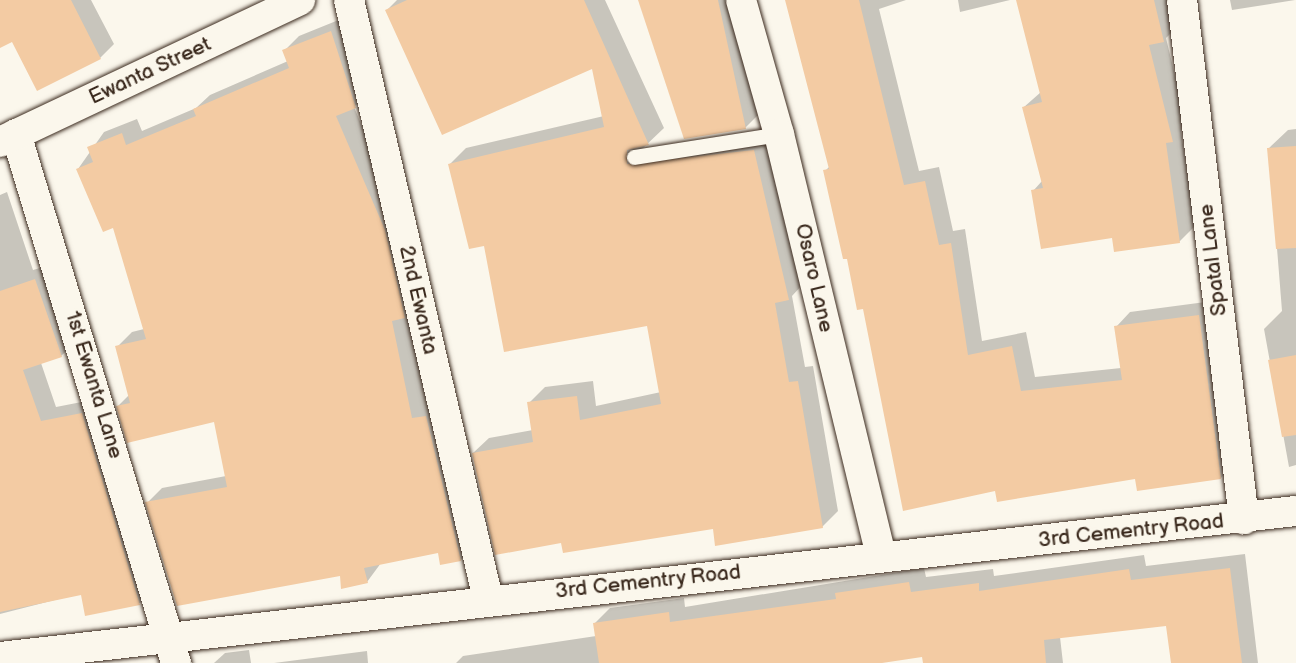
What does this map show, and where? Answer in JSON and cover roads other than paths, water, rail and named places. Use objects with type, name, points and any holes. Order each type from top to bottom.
[{"type":"street","name":"Ewanta Street","points":[[8,138],[300,0]]},
{"type":"street","name":"2nd Ewanta","points":[[349,0],[488,599]]},
{"type":"street","name":"Osaro Lane","points":[[741,0],[779,134],[881,557]]},
{"type":"street","name":"Spatal Lane","points":[[1182,0],[1244,519]]},
{"type":"street","name":"1st Ewanta Lane","points":[[8,138],[174,649]]},
{"type":"street","name":"3rd Cementry Road","points":[[0,657],[174,649],[488,599],[1244,519],[1296,511]]},
{"type":"lane","points":[[634,157],[779,134]]}]
